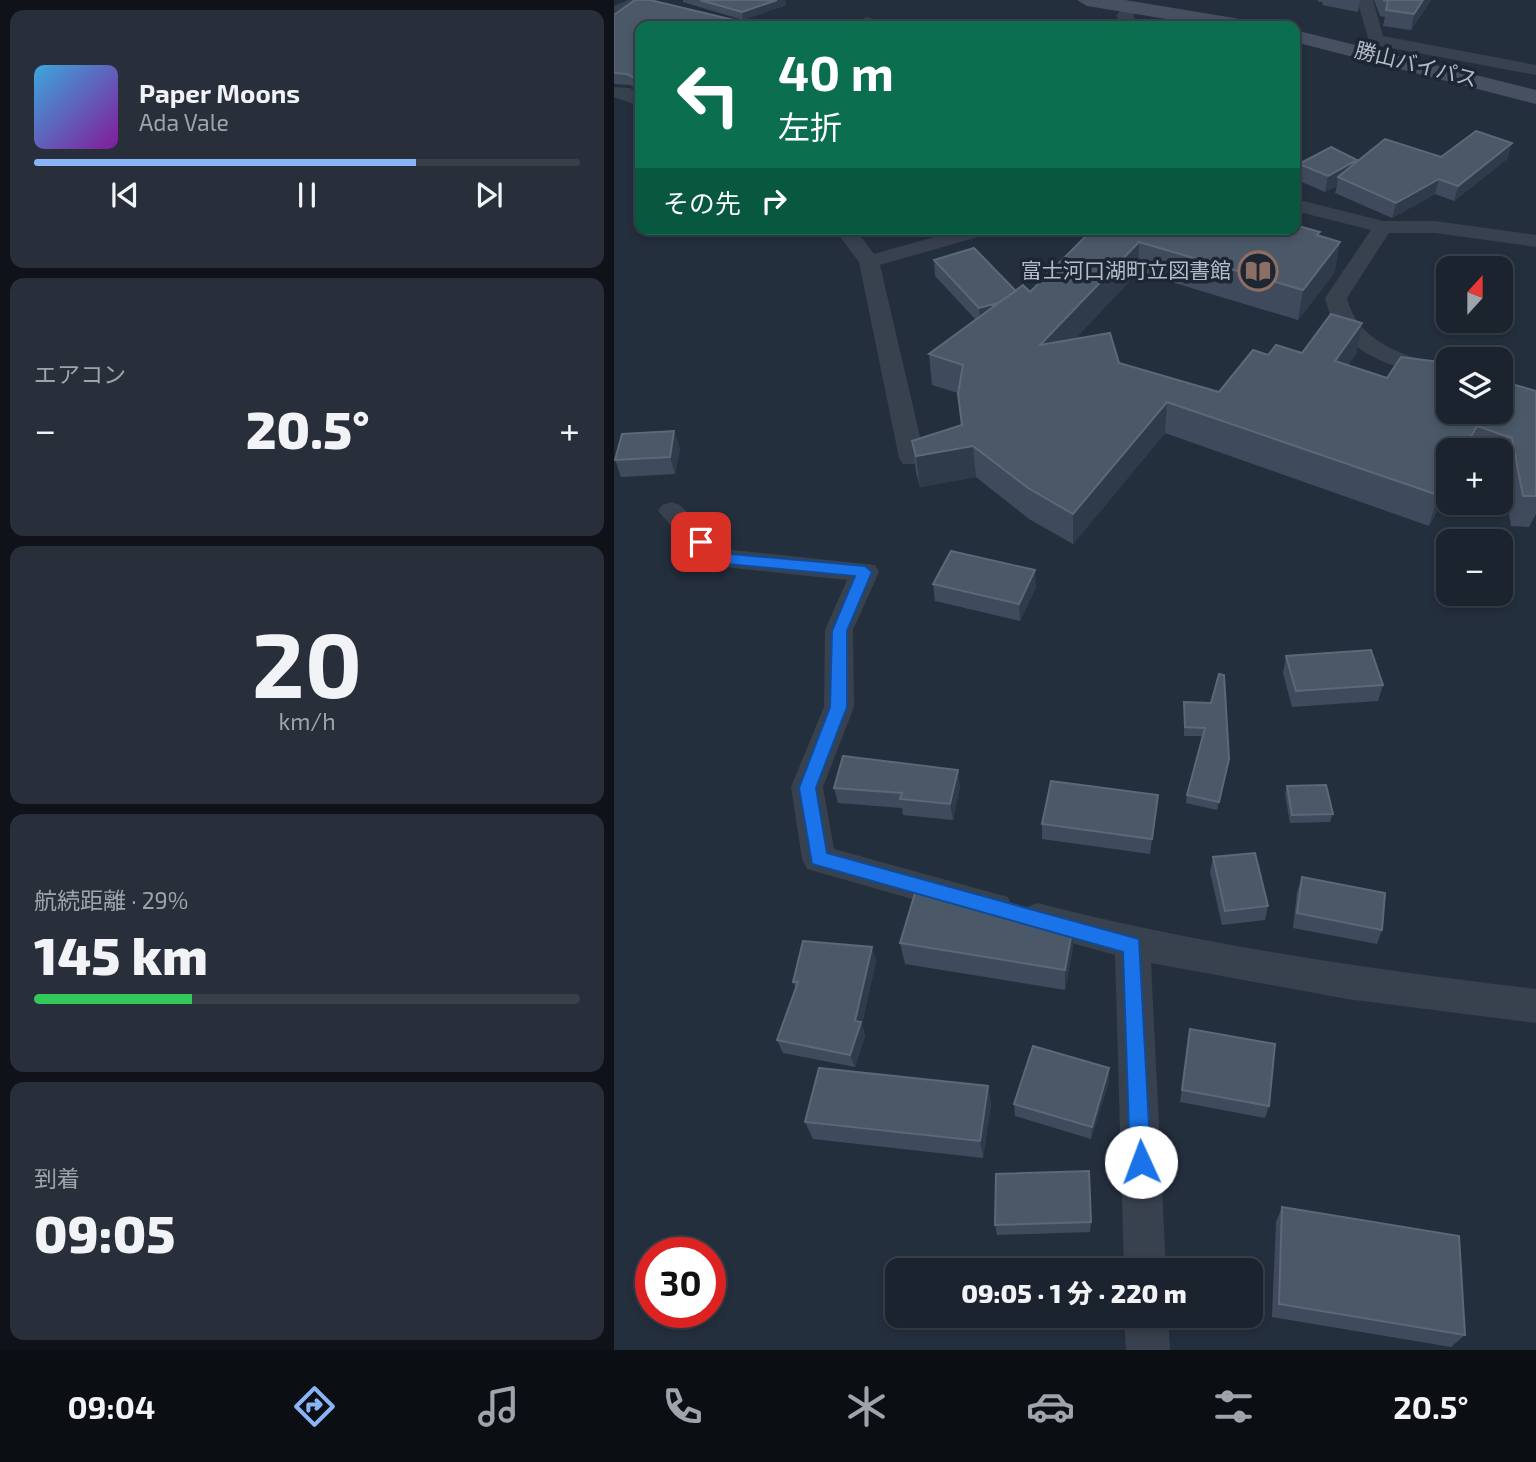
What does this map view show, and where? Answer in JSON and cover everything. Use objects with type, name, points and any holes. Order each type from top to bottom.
[{"type":"main road","points":[[1086,0],[1122,9],[1210,21]]},
{"type":"main road","name":"勝山バイパス","points":[[1300,37],[1536,97]]},
{"type":"street","points":[[614,12],[641,0]]},
{"type":"street","points":[[1365,0],[1376,40],[1536,70]]},
{"type":"street","points":[[1300,206],[1383,227],[1435,227],[1536,241]]},
{"type":"street","points":[[1383,227],[1336,298],[1336,310],[1352,332],[1391,359],[1436,371]]},
{"type":"street","points":[[849,235],[869,262],[912,458]]},
{"type":"street","points":[[869,262],[964,235]]},
{"type":"street","points":[[671,511],[716,558],[865,572],[839,631],[839,707],[808,788],[819,859],[1132,946],[1387,989],[1536,1006]]},
{"type":"street","points":[[1132,946],[1145,1258]]},
{"type":"street","points":[[1147,1328],[1148,1350]]},
{"type":"building","points":[[635,0],[650,0],[738,21],[635,21],[635,78],[627,74],[614,73],[614,15]]},
{"type":"building","points":[[700,0],[777,0],[742,12]]},
{"type":"building","points":[[1383,0],[1423,0],[1414,14],[1386,10],[1388,1]]},
{"type":"building","points":[[1476,131],[1512,143],[1458,186],[1439,179],[1396,203],[1338,177],[1385,139],[1441,157]]},
{"type":"building","points":[[1331,147],[1357,160],[1328,176],[1300,163]]},
{"type":"building","points":[[1300,226],[1320,232],[1317,235],[1340,242],[1303,290],[1139,242],[1040,345],[1110,333],[1119,363],[1219,392],[1253,350],[1268,355],[1276,345],[1302,353],[1331,314],[1362,323],[1335,361],[1387,378],[1401,357],[1436,361],[1436,424],[1513,424],[1513,384],[1536,391],[1536,496],[1523,496],[1513,438],[1477,426],[1470,438],[1436,438],[1436,494],[1167,402],[1073,514],[1028,488],[973,446],[916,456],[912,441],[962,425],[958,394],[963,365],[929,354],[1023,285],[1030,292],[1087,235],[1300,235]]},
{"type":"building","points":[[974,248],[1016,291],[998,303],[979,308],[934,260]]},
{"type":"building","points":[[674,431],[670,457],[615,460],[622,434]]},
{"type":"building","points":[[951,551],[1035,570],[1019,604],[933,584]]},
{"type":"building","points":[[1371,650],[1383,685],[1296,691],[1286,656]]},
{"type":"building","points":[[1219,674],[1224,675],[1229,759],[1219,802],[1187,795],[1205,728],[1185,727],[1184,702],[1211,703]]},
{"type":"building","points":[[843,756],[958,770],[950,804],[900,799],[902,793],[834,788]]},
{"type":"building","points":[[1051,781],[1158,795],[1152,839],[1042,824]]},
{"type":"building","points":[[1326,785],[1333,814],[1292,815],[1287,786]]},
{"type":"building","points":[[1255,853],[1268,906],[1225,911],[1213,857]]},
{"type":"building","points":[[1302,877],[1385,893],[1382,930],[1297,913]]},
{"type":"building","points":[[916,890],[982,901],[1073,926],[1065,970],[900,943]]},
{"type":"building","points":[[803,941],[872,947],[855,1021],[861,1022],[850,1055],[777,1040],[798,982],[793,982]]},
{"type":"building","points":[[1190,1029],[1275,1044],[1269,1106],[1182,1090]]},
{"type":"building","points":[[1033,1046],[1109,1068],[1092,1127],[1014,1104]]},
{"type":"building","points":[[819,1068],[988,1086],[980,1141],[805,1122]]},
{"type":"building","points":[[1089,1171],[1091,1222],[995,1225],[996,1174]]},
{"type":"building","points":[[1282,1207],[1459,1236],[1465,1335],[1279,1304]]},
{"type":"place","name":"富士河口湖町立図書館","points":[[1258,271]]},
{"type":"route","points":[[701,542],[716,558],[865,572],[839,631],[839,707],[808,788],[819,859],[1132,946],[1141,1162]]}]
